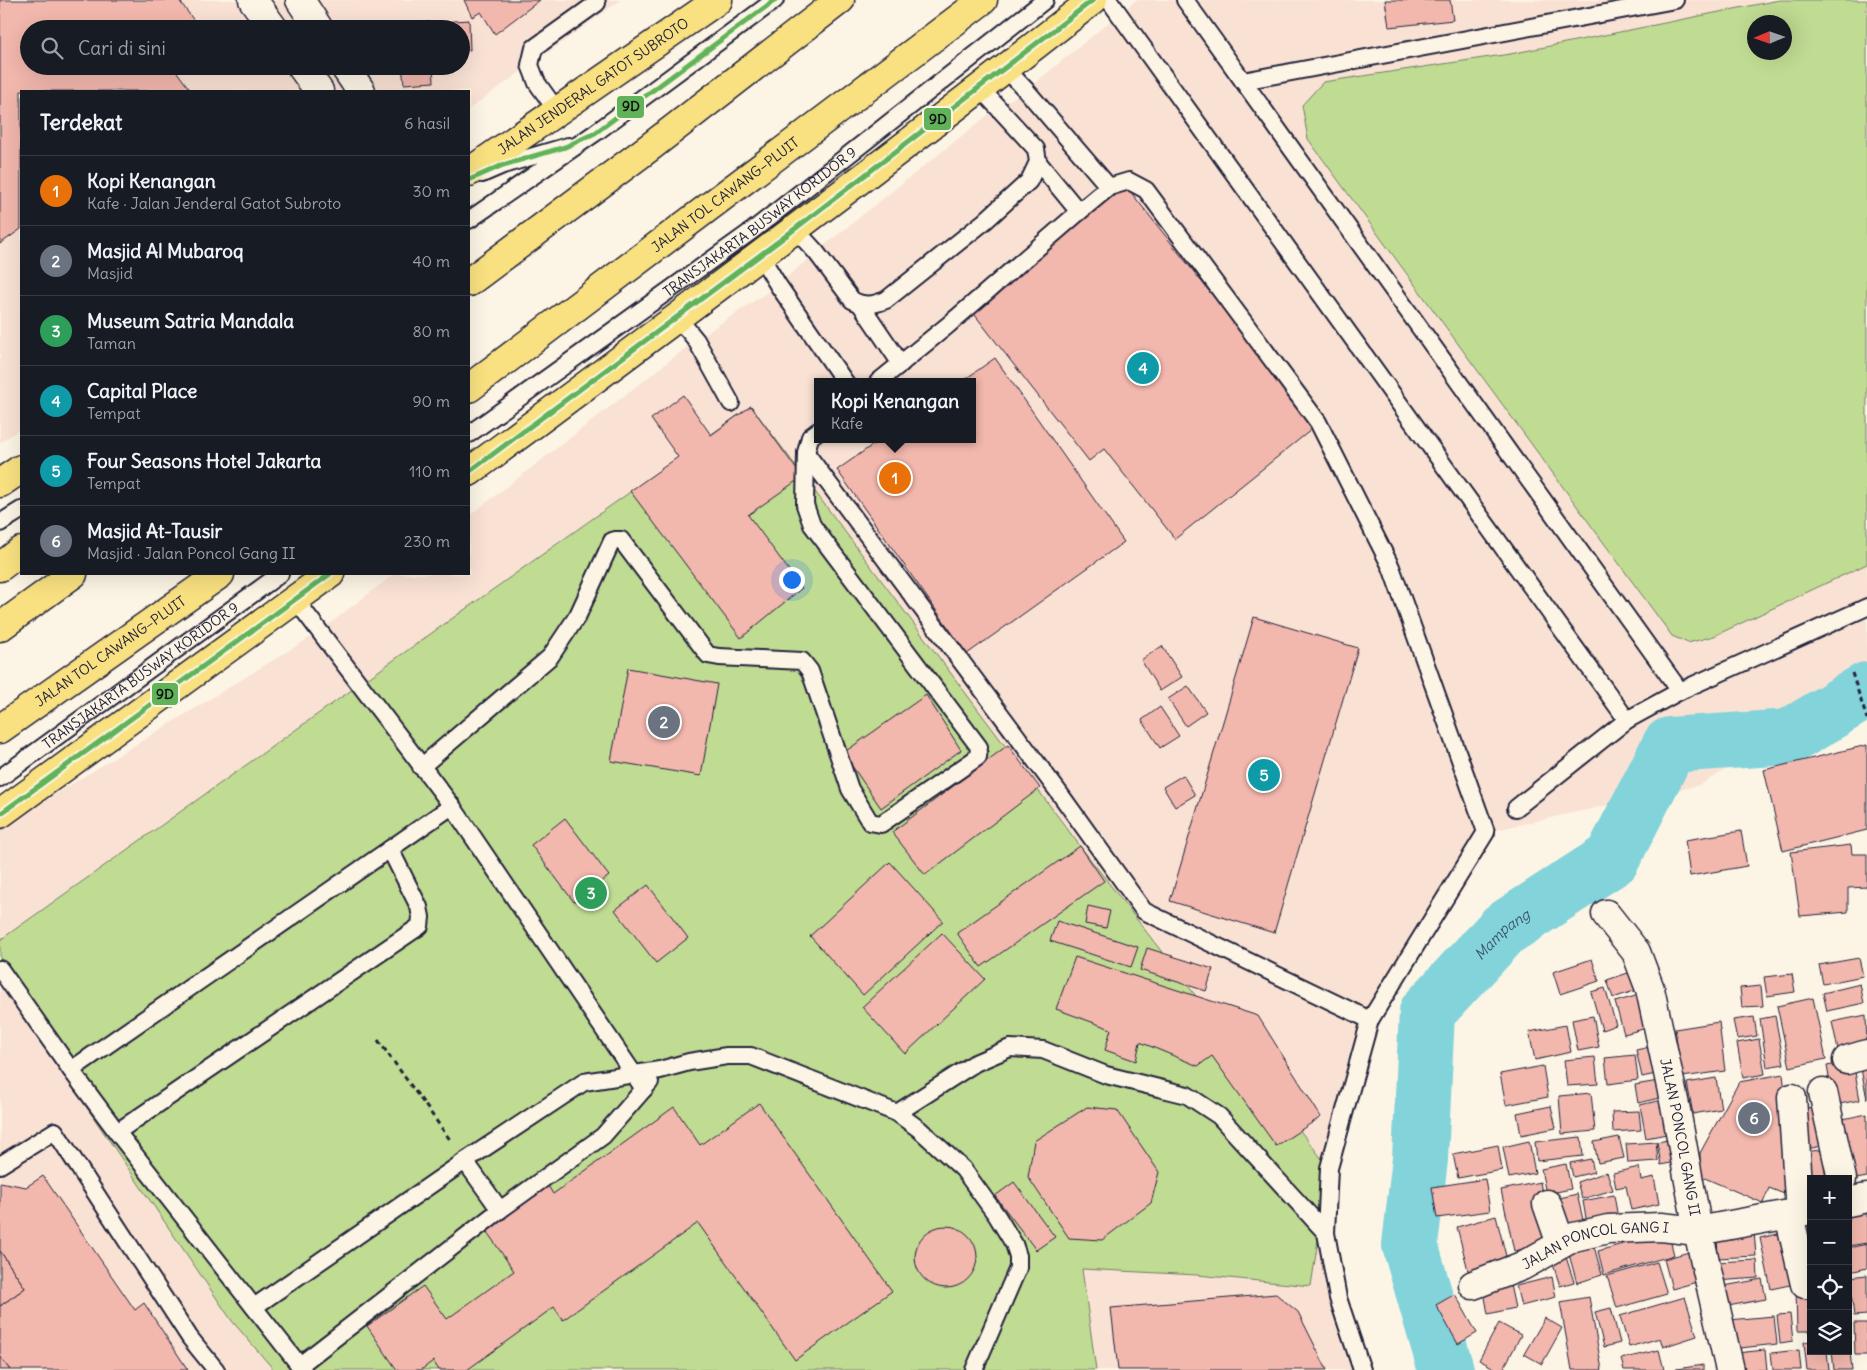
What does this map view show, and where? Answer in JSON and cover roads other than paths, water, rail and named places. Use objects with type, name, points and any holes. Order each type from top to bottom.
[{"type":"highway","points":[[470,281],[650,148],[840,0]]},
{"type":"highway","name":"JALAN TOL CAWANG–PLUIT","points":[[470,387],[983,0]]},
{"type":"highway","points":[[470,471],[678,318],[1006,69],[1093,0]]},
{"type":"highway","name":"JALAN JENDERAL GATOT SUBROTO","points":[[470,171],[708,3]]},
{"type":"highway","points":[[0,483],[20,470]]},
{"type":"highway","points":[[0,567],[20,552]]},
{"type":"highway","points":[[0,627],[72,575]]},
{"type":"highway","name":"JALAN TOL CAWANG–PLUIT","points":[[0,729],[219,575]]},
{"type":"highway","points":[[0,814],[329,575]]},
{"type":"street","points":[[253,0],[267,20]]},
{"type":"street","points":[[300,0],[313,20]]},
{"type":"street","points":[[307,75],[318,90]]},
{"type":"street","points":[[350,75],[360,90]]},
{"type":"street","name":"JALAN PONCOL GANG II","points":[[1606,914],[1636,952],[1650,989],[1676,1110],[1698,1231],[1730,1370]]},
{"type":"street","points":[[1823,1092],[1841,1175]]},
{"type":"street","points":[[1792,1098],[1805,1284]]},
{"type":"street","points":[[1852,1201],[1867,1198]]},
{"type":"street","points":[[1547,1204],[1561,1244]]},
{"type":"street","name":"JALAN PONCOL GANG I","points":[[1473,1285],[1522,1266],[1574,1237],[1608,1229],[1661,1227],[1698,1231],[1800,1212]]},
{"type":"lane","points":[[470,219],[595,133],[775,0]]},
{"type":"lane","name":"TRANSJAKARTA BUSWAY KORIDOR 9","points":[[470,433],[753,230],[1045,0]]},
{"type":"lane","points":[[1109,0],[1627,720]]},
{"type":"lane","points":[[1185,0],[1680,691]]},
{"type":"lane","points":[[1243,81],[1675,0]]},
{"type":"lane","points":[[557,111],[537,83],[530,65],[534,48],[597,3]]},
{"type":"lane","points":[[1006,69],[1109,188]]},
{"type":"lane","points":[[980,88],[1036,149],[1038,162],[1079,212]]},
{"type":"lane","points":[[470,180],[503,165],[565,147],[595,133]]},
{"type":"lane","points":[[795,229],[816,252],[852,300],[861,305],[872,306],[886,300],[985,221],[1029,181],[1038,162]]},
{"type":"lane","points":[[883,378],[1079,212],[1109,188],[1129,181],[1146,190],[1318,422],[1391,567],[1486,832],[1370,1020],[1329,1168],[1326,1233],[1338,1298],[1362,1370]]},
{"type":"lane","points":[[760,255],[778,285],[842,378]]},
{"type":"lane","points":[[861,305],[901,364]]},
{"type":"lane","points":[[678,318],[696,340],[731,403]]},
{"type":"lane","points":[[421,767],[550,656],[578,615],[612,541],[615,540],[621,540],[708,655],[802,661],[810,671],[850,789],[870,822],[881,824],[978,757],[979,747],[812,525],[805,505],[806,453],[810,437],[814,434]]},
{"type":"lane","points":[[806,453],[1144,910],[1370,1020]]},
{"type":"lane","points":[[0,523],[20,511]]},
{"type":"lane","name":"TRANSJAKARTA BUSWAY KORIDOR 9","points":[[0,778],[279,575]]},
{"type":"lane","points":[[295,600],[452,806],[636,1074],[644,1089]]},
{"type":"lane","points":[[1516,808],[1627,720],[1680,691],[1867,607]]},
{"type":"lane","points":[[71,1070],[452,806]]},
{"type":"lane","points":[[117,1132],[420,926],[420,907],[390,849]]},
{"type":"lane","points":[[0,969],[117,1132],[301,1368],[500,1210],[603,1136],[660,1070]]},
{"type":"lane","points":[[897,1113],[975,1063],[1001,1051],[1010,1048],[1043,1050],[1106,1075],[1188,1095],[1219,1116],[1326,1233]]},
{"type":"lane","points":[[254,1307],[584,1082],[660,1070],[690,1062],[727,1056],[751,1056],[897,1113],[919,1129],[963,1169],[997,1216],[1014,1244],[1018,1256],[1018,1268],[974,1370]]},
{"type":"lane","points":[[0,1165],[55,1131],[190,1338],[216,1370]]},
{"type":"lane","points":[[466,1161],[500,1210]]},
{"type":"waterway","name":"Mampang","points":[[1446,1370],[1410,1245],[1420,1159],[1427,1012],[1504,929],[1612,859],[1670,745],[1789,737],[1867,690]]},
{"type":"place","name":"Capital Place","points":[[1143,368]]},
{"type":"place","name":"Kopi Kenangan","points":[[895,478]]},
{"type":"place","name":"Masjid Al Mubaroq","points":[[664,722]]},
{"type":"place","name":"Four Seasons Hotel Jakarta","points":[[1264,775]]},
{"type":"place","name":"Museum Satria Mandala","points":[[591,893]]},
{"type":"place","name":"Masjid At-Tausir","points":[[1754,1118]]}]
